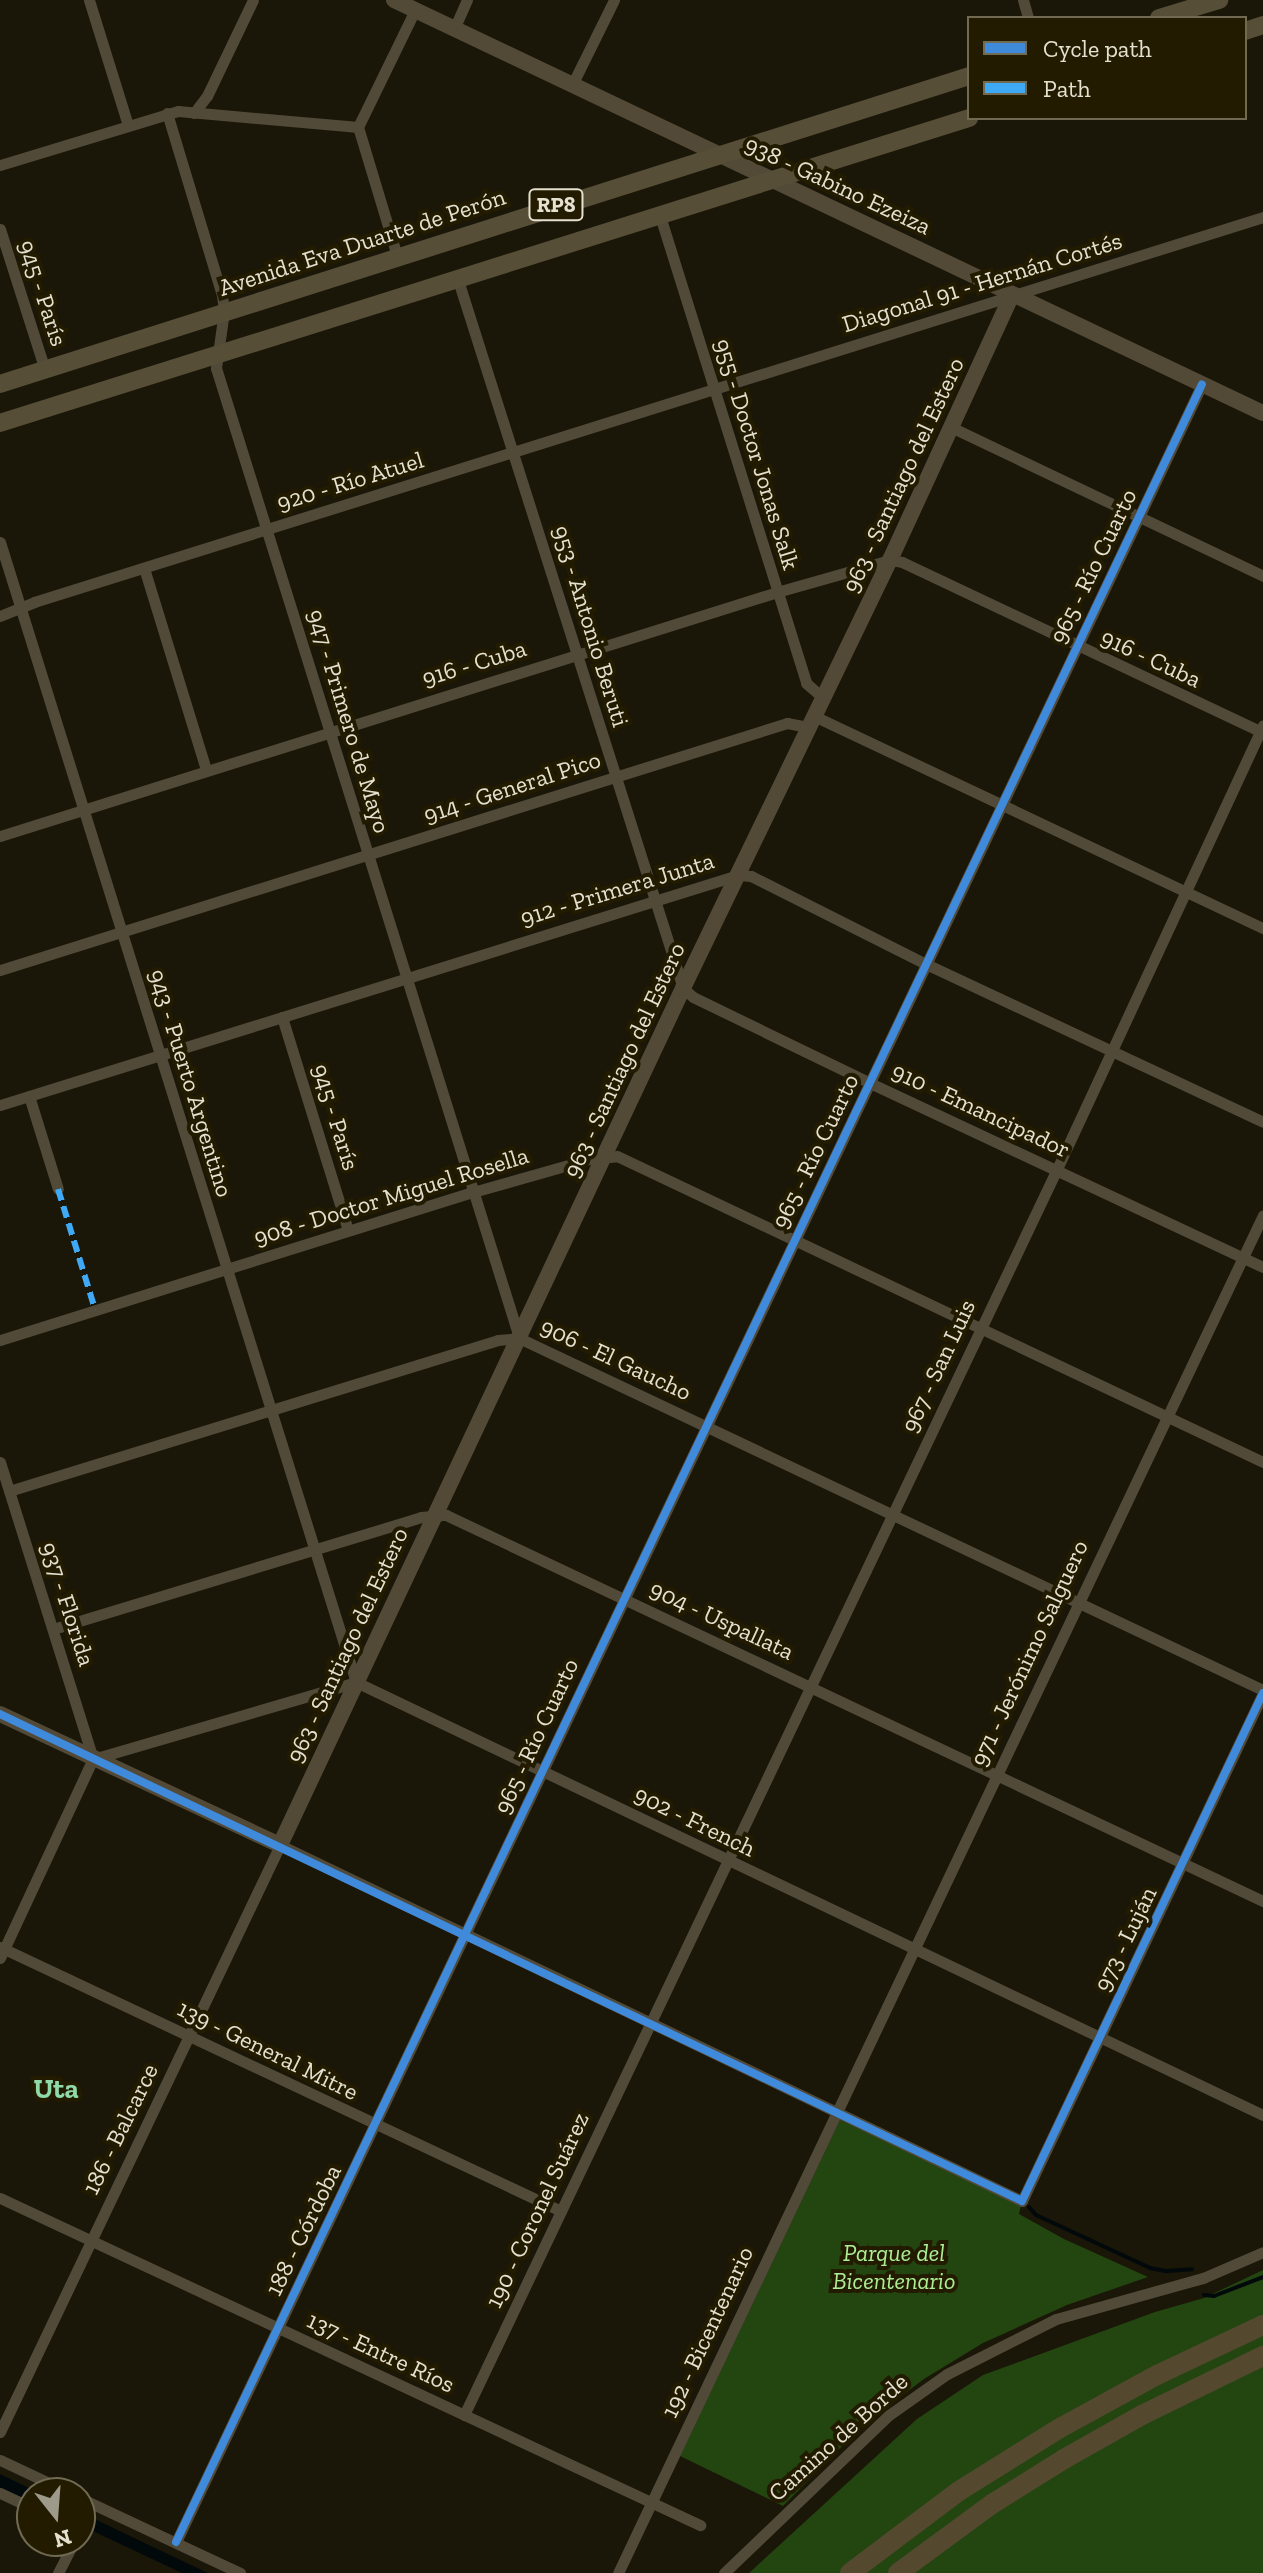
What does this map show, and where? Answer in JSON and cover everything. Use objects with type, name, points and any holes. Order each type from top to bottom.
[{"type":"highway","points":[[850,2573],[959,2491],[1060,2428],[1157,2375],[1263,2325]]},
{"type":"highway","points":[[898,2573],[992,2504],[1064,2459],[1142,2415],[1263,2356]]},
{"type":"main road","points":[[1166,16],[1219,0]]},
{"type":"main road","name":"Avenida Eva Duarte de Perón","points":[[0,384],[715,154],[967,77]]},
{"type":"main road","name":"RP8","points":[[0,423],[967,119]]},
{"type":"street","points":[[89,0],[128,125]]},
{"type":"street","points":[[194,113],[207,96],[253,0]]},
{"type":"street","name":"938 - Gabino Ezeiza","points":[[394,0],[1263,413]]},
{"type":"street","points":[[454,29],[467,0]]},
{"type":"street","points":[[572,85],[614,0]]},
{"type":"street","points":[[397,256],[358,127],[415,10]]},
{"type":"street","points":[[0,165],[167,113],[358,127]]},
{"type":"street","name":"947 - Primero de Mayo","points":[[167,113],[222,295],[224,311],[216,368],[519,1338]]},
{"type":"street","name":"955 - Doctor Jonas Salk","points":[[660,216],[806,683],[823,698]]},
{"type":"street","name":"Diagonal 91 - Hernán Cortés","points":[[714,389],[1263,217]]},
{"type":"street","name":"945 - París","points":[[0,229],[45,370]]},
{"type":"street","name":"953 - Antonio Beruti","points":[[457,277],[683,988]]},
{"type":"street","name":"963 - Santiago del Estero","points":[[280,1845],[683,988],[953,428],[1012,295]]},
{"type":"street","name":"965 - Río Cuarto","points":[[465,1935],[622,1599],[1202,384]]},
{"type":"street","name":"920 - Río Atuel","points":[[0,616],[20,607],[714,389]]},
{"type":"street","points":[[953,428],[1263,576]]},
{"type":"street","name":"943 - Puerto Argentino","points":[[0,542],[81,810],[356,1682]]},
{"type":"street","name":"916 - Cuba","points":[[0,836],[576,654],[890,560],[902,562],[1262,730]]},
{"type":"street","points":[[144,568],[206,769]]},
{"type":"street","name":"914 - General Pico","points":[[0,970],[787,723],[811,722],[1001,803],[1263,928]]},
{"type":"street","name":"967 - San Luis","points":[[650,2023],[1113,1051],[1262,730]]},
{"type":"street","name":"912 - Primera Junta","points":[[0,1105],[738,875],[751,876],[926,964],[1263,1122]]},
{"type":"street","name":"910 - Emancipador","points":[[683,988],[693,997],[870,1083],[1263,1267]]},
{"type":"street","name":"945 - París","points":[[282,1017],[348,1230]]},
{"type":"street","points":[[29,1096],[58,1189]]},
{"type":"street","points":[[606,1155],[617,1156],[795,1239],[1263,1462]]},
{"type":"street","name":"908 - Doctor Miguel Rosella","points":[[0,1340],[348,1230],[606,1155]]},
{"type":"street","name":"971 - Jerónimo Salguero","points":[[837,2110],[1263,1215]]},
{"type":"street","name":"906 - El Gaucho","points":[[9,1491],[498,1340],[519,1338],[1263,1692]]},
{"type":"street","name":"937 - Florida","points":[[0,1462],[93,1759]]},
{"type":"street","points":[[53,1629],[436,1513]]},
{"type":"street","name":"904 - Uspallata","points":[[436,1513],[453,1517],[1263,1901]]},
{"type":"street","points":[[1,1951],[93,1759],[356,1682]]},
{"type":"street","name":"902 - French","points":[[356,1682],[1263,2115]]},
{"type":"street","name":"973 - Luján","points":[[837,2110],[1022,2201],[1263,1692]]},
{"type":"street","points":[[0,1714],[837,2110]]},
{"type":"street","name":"186 - Balcarce","points":[[0,2432],[280,1845]]},
{"type":"street","name":"188 - Córdoba","points":[[176,2542],[465,1935]]},
{"type":"street","name":"139 - General Mitre","points":[[1,1951],[561,2211]]},
{"type":"street","name":"190 - Coronel Suárez","points":[[464,2415],[650,2023]]},
{"type":"street","name":"192 - Bicentenario","points":[[618,2573],[837,2110]]},
{"type":"street","name":"137 - Entre Ríos","points":[[0,2198],[700,2525]]},
{"type":"street","name":"Camino de Borde","points":[[724,2573],[889,2415],[947,2374],[1056,2319],[1203,2278],[1263,2252]]},
{"type":"street","points":[[0,2460],[36,2477]]},
{"type":"street","points":[[96,2505],[240,2573]]},
{"type":"green space","name":"Parque del Bicentenario","points":[[840,2120],[1021,2205],[1019,2214],[1064,2239],[1148,2277],[1067,2305],[983,2343],[924,2379],[864,2424],[783,2506],[680,2456]]},
{"type":"green space","points":[[1263,2270],[1263,2573],[749,2573],[917,2419],[983,2375],[1155,2312],[1204,2298]]},
{"type":"shaded area","points":[[0,2474],[16,2482],[16,2496],[0,2488]]},
{"type":"shaded area","points":[[96,2520],[208,2573],[182,2573],[96,2533]]},
{"type":"waterway","points":[[1029,2207],[1036,2215],[1150,2268],[1166,2271],[1192,2269]]},
{"type":"waterway","points":[[1204,2295],[1214,2296],[1263,2277]]},
{"type":"marked path","points":[[58,1189],[95,1309]]},
{"type":"cycle path","points":[[176,2542],[1202,384]]},
{"type":"cycle path","points":[[0,1714],[1022,2201],[1263,1693]]},
{"type":"district","name":"Uta","points":[[56,2089]]}]
